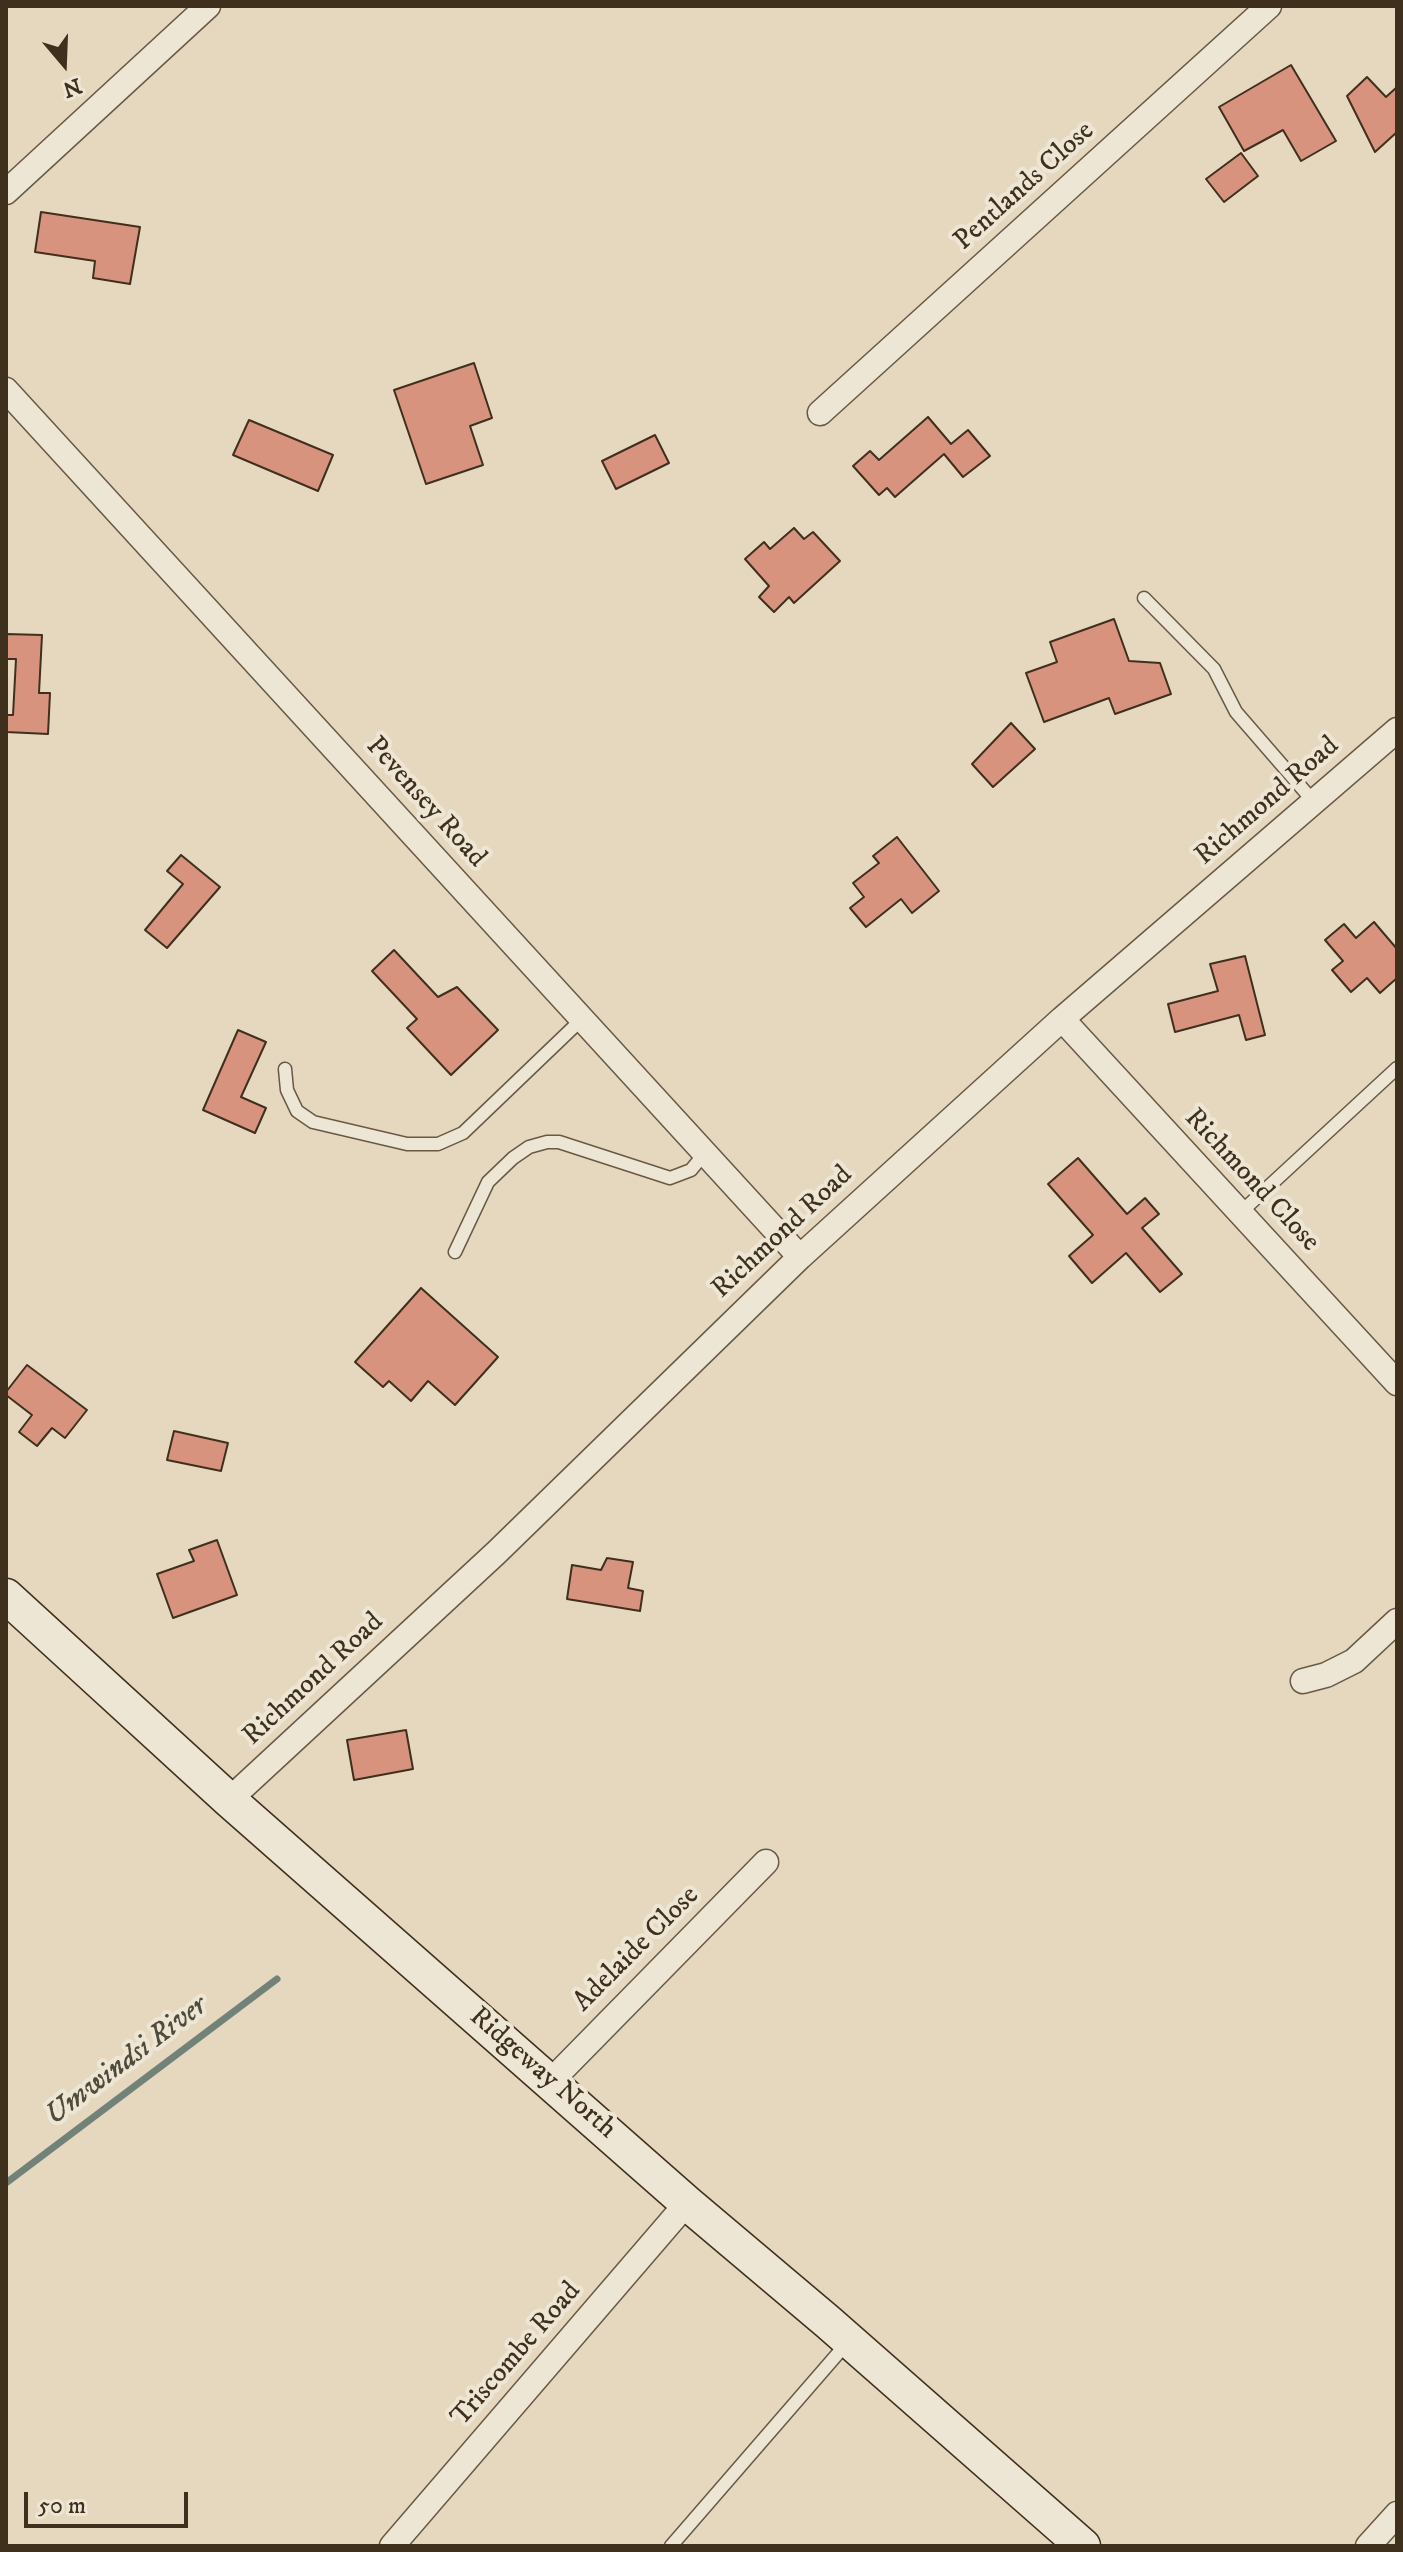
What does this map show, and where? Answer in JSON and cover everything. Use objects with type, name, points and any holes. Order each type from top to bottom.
[{"type":"street","points":[[6,192],[208,6]]},
{"type":"street","name":"Pentlands Close","points":[[820,413],[1269,6]]},
{"type":"street","name":"Pevensey Road","points":[[6,390],[800,1257]]},
{"type":"street","name":"Richmond Road","points":[[229,1800],[496,1553],[800,1257],[1062,1019],[1397,730]]},
{"type":"street","name":"Richmond Close","points":[[1062,1019],[1397,1383]]},
{"type":"street","name":"Ridgeway North","points":[[11,1609],[1083,2546]]},
{"type":"street","points":[[1303,1681],[1326,1675],[1354,1661],[1397,1621]]},
{"type":"street","name":"Adelaide Close","points":[[551,2081],[766,1862]]},
{"type":"street","name":"Triscombe Road","points":[[392,2546],[687,2203]]},
{"type":"street","points":[[1368,2546],[1397,2514]]},
{"type":"lane","points":[[1144,598],[1214,669],[1236,712],[1314,802]]},
{"type":"lane","points":[[285,1069],[287,1090],[297,1111],[313,1122],[407,1144],[438,1144],[463,1133],[582,1019]]},
{"type":"lane","points":[[1240,1213],[1397,1068]]},
{"type":"lane","points":[[455,1252],[488,1182],[529,1147],[559,1142],[670,1178],[691,1170],[704,1154]]},
{"type":"lane","points":[[671,2546],[849,2340]]},
{"type":"building","points":[[1291,65],[1336,141],[1301,161],[1283,130],[1244,151],[1219,107]]},
{"type":"building","points":[[1367,77],[1386,97],[1397,87],[1397,132],[1375,152],[1347,96]]},
{"type":"building","points":[[1241,153],[1258,176],[1224,202],[1206,179]]},
{"type":"building","points":[[41,212],[140,227],[130,284],[93,278],[95,261],[35,252]]},
{"type":"building","points":[[474,363],[492,418],[470,426],[483,465],[426,484],[394,390]]},
{"type":"building","points":[[928,417],[951,444],[968,430],[990,456],[963,477],[944,454],[895,497],[887,488],[879,495],[853,466],[870,451],[879,460]]},
{"type":"building","points":[[249,420],[333,455],[318,491],[233,455]]},
{"type":"building","points":[[655,435],[669,463],[616,489],[602,461]]},
{"type":"building","points":[[794,528],[804,539],[813,532],[840,561],[794,603],[789,597],[774,612],[759,597],[769,586],[745,559],[764,542],[770,549]]},
{"type":"building","points":[[1114,619],[1129,661],[1160,663],[1171,694],[1115,714],[1109,698],[1044,722],[1026,673],[1057,662],[1050,642]]},
{"type":"building","points":[[6,634],[42,635],[39,693],[50,693],[48,734],[6,732],[6,715],[13,715],[16,659],[6,659]]},
{"type":"building","points":[[1011,723],[1035,749],[993,787],[972,764]]},
{"type":"building","points":[[897,837],[939,891],[912,913],[901,899],[866,927],[850,908],[864,897],[853,883],[879,863],[873,856]]},
{"type":"building","points":[[181,855],[220,887],[167,948],[145,930],[183,884],[167,871]]},
{"type":"building","points":[[1374,922],[1397,949],[1397,978],[1380,993],[1367,978],[1351,992],[1332,970],[1343,961],[1325,940],[1344,924],[1356,938]]},
{"type":"building","points":[[394,950],[438,997],[457,987],[498,1030],[451,1075],[407,1028],[417,1019],[372,971]]},
{"type":"building","points":[[1245,956],[1265,1035],[1246,1040],[1239,1015],[1175,1032],[1168,1004],[1218,991],[1210,964]]},
{"type":"building","points":[[238,1030],[266,1042],[241,1097],[266,1108],[255,1133],[203,1110]]},
{"type":"building","points":[[1078,1158],[1127,1214],[1145,1198],[1159,1214],[1142,1228],[1182,1274],[1160,1292],[1126,1253],[1092,1283],[1069,1256],[1093,1235],[1048,1184]]},
{"type":"building","points":[[421,1288],[498,1357],[455,1405],[428,1381],[411,1401],[389,1381],[383,1387],[355,1362]]},
{"type":"building","points":[[27,1365],[87,1410],[65,1438],[52,1428],[37,1446],[19,1432],[32,1415],[6,1392]]},
{"type":"building","points":[[174,1431],[228,1443],[221,1471],[167,1460]]},
{"type":"building","points":[[217,1540],[237,1595],[173,1618],[157,1574],[194,1561],[189,1550]]},
{"type":"building","points":[[607,1558],[633,1562],[628,1588],[643,1591],[640,1611],[567,1599],[572,1565],[601,1570]]},
{"type":"building","points":[[406,1730],[413,1769],[354,1780],[347,1740]]},
{"type":"waterway","name":"Umwindsi River","points":[[6,2183],[277,1979]]}]
